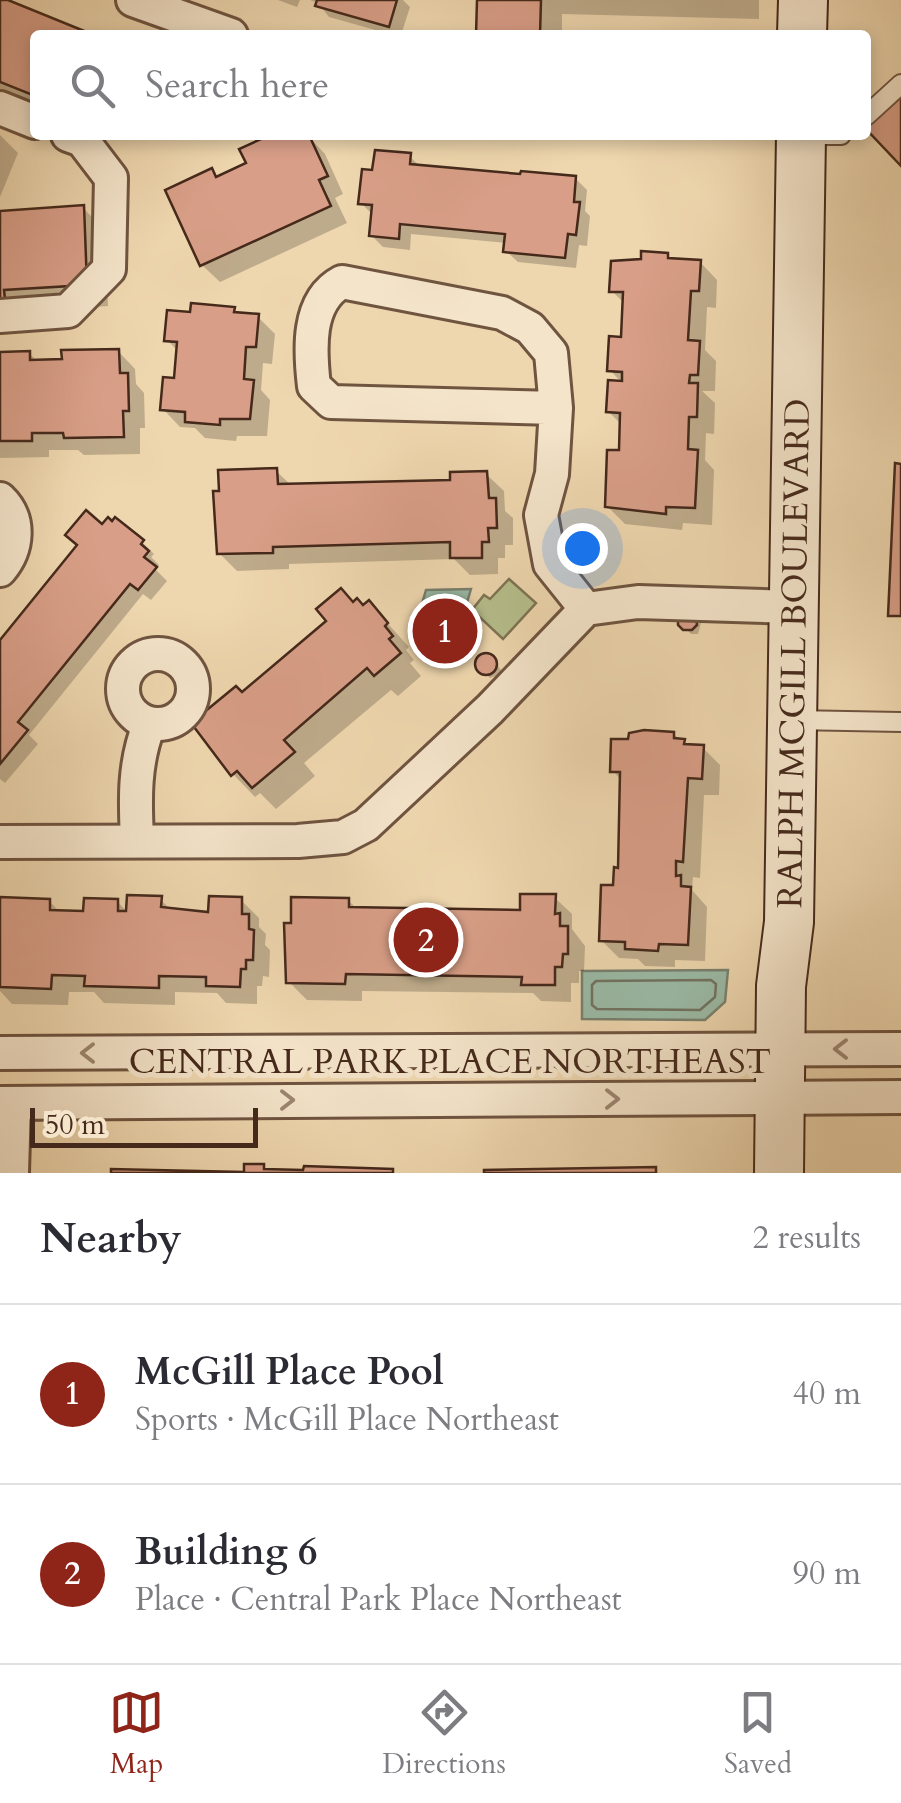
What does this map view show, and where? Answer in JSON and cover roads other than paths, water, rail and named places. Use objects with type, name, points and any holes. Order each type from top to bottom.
[{"type":"main road","points":[[802,0],[802,30]]},
{"type":"main road","name":"RALPH MCGILL BOULEVARD","points":[[779,1173],[781,986],[789,922],[803,140]]},
{"type":"street","points":[[132,0],[217,30]]},
{"type":"street","points":[[0,108],[30,120]]},
{"type":"street","points":[[0,316],[68,311],[108,270],[110,178],[82,140]]},
{"type":"street","points":[[556,408],[331,402],[314,386],[312,336],[318,308],[328,289],[342,282],[502,313],[530,328],[551,353],[556,408],[552,474],[541,515],[550,564],[586,609]]},
{"type":"street","points":[[0,499],[14,519],[15,539],[10,558],[0,570]]},
{"type":"street","points":[[0,842],[298,841],[343,836],[366,825],[490,709],[586,609],[638,602],[794,607]]},
{"type":"street","points":[[137,839],[134,794],[139,750],[149,725]]},
{"type":"street","name":"CENTRAL PARK PLACE NORTHEAST","points":[[0,1053],[901,1048]]},
{"type":"street","name":"CENTRAL PARK PLACE NORTHEAST","points":[[7,1103],[901,1098]]},
{"type":"street","points":[[7,1103],[12,1173]]},
{"type":"lane","points":[[871,111],[901,84]]},
{"type":"lane","points":[[792,720],[901,722]]},
{"type":"water","points":[[471,589],[463,616],[473,640],[434,662],[417,621],[426,590]]},
{"type":"water","points":[[728,970],[725,1002],[705,1020],[582,1019],[582,971]]},
{"type":"place","name":"McGill Place Pool","points":[[445,631]]},
{"type":"place","name":"Building 6","points":[[426,940]]}]
